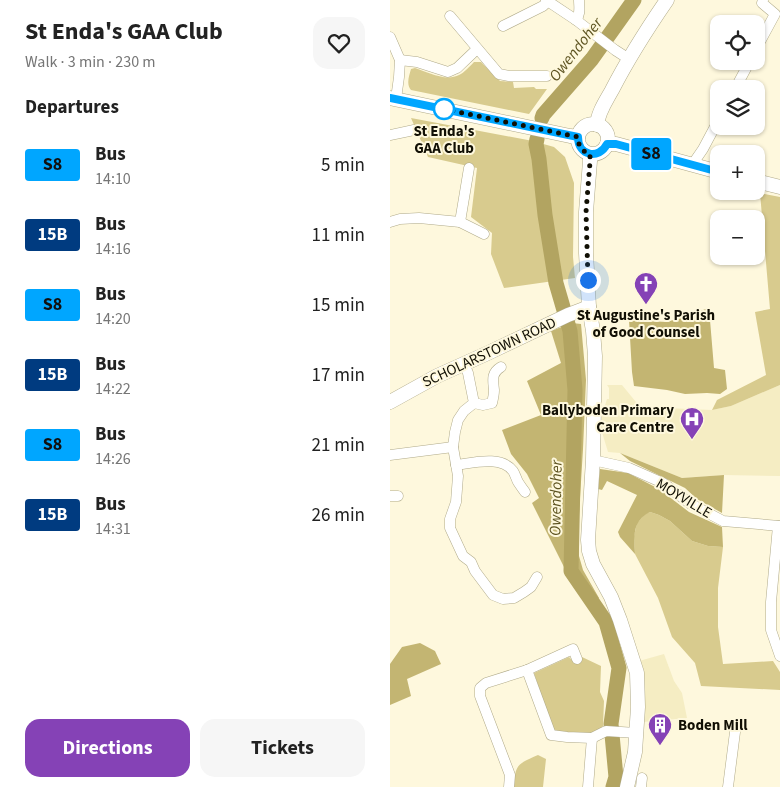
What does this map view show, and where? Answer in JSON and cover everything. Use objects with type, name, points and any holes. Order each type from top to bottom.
[{"type":"main road","points":[[597,125],[599,114],[629,59],[667,0]]},
{"type":"main road","points":[[393,99],[578,137]]},
{"type":"main road","points":[[597,125],[606,132],[608,139],[601,152],[590,154],[581,148],[578,137],[586,126],[597,125]]},
{"type":"main road","points":[[607,144],[616,144],[710,170]]},
{"type":"main road","points":[[590,154],[586,212],[586,253],[589,307],[595,356],[593,460],[588,531],[589,551],[593,564],[611,597],[637,673],[638,707],[635,752],[627,787]]},
{"type":"main road","points":[[765,183],[780,187]]},
{"type":"main road","name":"SCHOLARSTOWN ROAD","points":[[390,402],[437,376],[566,315],[589,307]]},
{"type":"street","points":[[576,20],[579,16],[579,0]]},
{"type":"street","points":[[763,0],[762,3],[778,14],[765,35]]},
{"type":"street","points":[[503,26],[544,6],[547,1],[629,59]]},
{"type":"street","points":[[450,16],[499,74],[509,76],[547,76]]},
{"type":"street","points":[[390,37],[400,60],[399,77],[393,99]]},
{"type":"street","points":[[400,60],[417,62],[448,72],[457,68],[477,49]]},
{"type":"street","points":[[390,135],[414,130]]},
{"type":"street","points":[[692,165],[710,135]]},
{"type":"street","points":[[460,222],[469,168]]},
{"type":"street","points":[[390,222],[400,219],[419,218],[460,222],[484,234]]},
{"type":"street","points":[[464,364],[468,373],[474,403]]},
{"type":"street","points":[[474,403],[483,405],[492,403],[494,393],[493,377],[496,370],[501,367]]},
{"type":"street","points":[[474,403],[464,411],[458,420],[453,447],[458,476],[456,502],[450,519],[450,528],[463,556],[471,562],[475,571],[493,595],[503,599],[514,598],[531,587],[537,577]]},
{"type":"street","points":[[390,455],[453,447]]},
{"type":"street","name":"MOYVILLE","points":[[593,460],[629,468],[663,483],[690,504],[723,521],[779,526],[771,602],[771,630],[780,656]]},
{"type":"street","points":[[456,465],[478,462],[501,462],[513,471],[518,483],[525,492]]},
{"type":"street","points":[[509,787],[510,775],[480,696],[480,688],[486,683],[527,670],[573,649],[577,659]]},
{"type":"street","points":[[527,670],[551,735],[592,738],[606,731],[636,733]]},
{"type":"street","points":[[728,787],[735,732]]},
{"type":"street","points":[[588,787],[592,738]]},
{"type":"shaded area","points":[[474,62],[481,62],[500,81],[513,82],[514,88],[534,87],[536,89],[547,89],[529,114],[411,90],[409,88],[408,80],[411,69],[415,68],[443,77],[454,77],[463,73]]},
{"type":"shaded area","points":[[411,118],[533,141],[554,147],[565,157],[574,183],[573,257],[575,278],[504,288],[491,254],[492,233],[471,217],[477,168],[428,157]]},
{"type":"shaded area","points":[[765,194],[780,197],[780,385],[731,406],[712,410],[717,400],[766,375],[755,312],[770,309],[765,251],[765,210],[761,210],[761,200],[765,200]]},
{"type":"shaded area","points":[[709,308],[714,368],[725,370],[727,389],[720,394],[685,394],[634,386],[629,320],[667,322]]},
{"type":"shaded area","points":[[572,323],[581,324],[586,380],[578,531],[579,556],[583,570],[599,598],[587,604],[567,573],[532,503],[539,498],[527,474],[511,454],[502,430],[541,415],[527,381],[561,363],[551,331]]},
{"type":"shaded area","name":"Ballyboden Primary Care Centre","points":[[607,385],[622,385],[640,405],[712,410],[731,406],[780,385],[780,476],[724,475],[682,478],[620,453],[608,452],[601,429],[602,415],[607,399],[609,399],[609,388]]},
{"type":"shaded area","points":[[620,453],[682,478],[724,475],[722,513],[697,499],[685,488],[630,461]]},
{"type":"shaded area","points":[[600,469],[628,473],[659,489],[689,512],[722,527],[723,547],[708,546],[692,541],[670,521],[650,512],[637,524],[635,530],[635,554],[618,532],[637,495],[607,481],[602,490],[598,489]]},
{"type":"shaded area","points":[[650,512],[670,521],[692,541],[708,546],[723,547],[718,588],[718,627],[723,664],[773,661],[780,672],[780,690],[701,686],[695,663],[672,637],[658,598],[635,554],[634,536],[637,523],[645,514]]},
{"type":"shaded area","points":[[420,643],[435,651],[441,664],[407,679],[411,696],[390,705],[390,664],[402,647]]},
{"type":"shaded area","points":[[664,654],[674,681],[682,693],[687,718],[643,722],[639,661]]},
{"type":"shaded area","points":[[569,657],[574,662],[582,657],[601,666],[600,692],[604,701],[603,726],[596,733],[567,735],[552,728],[534,673]]},
{"type":"shaded area","points":[[538,755],[546,759],[543,787],[514,787],[515,774],[519,766]]},
{"type":"waterway","name":"Owendoher","points":[[542,118],[592,59],[634,0]]},
{"type":"waterway","name":"Owendoher","points":[[537,139],[536,144],[545,215],[556,283],[570,331],[575,390],[571,571],[606,622],[619,668],[611,724],[616,777],[613,787]]},
{"type":"bus line","name":"S8","points":[[390,98],[578,137],[581,148],[590,154],[601,152],[607,144],[616,144],[710,170]]},
{"type":"place","name":"St Enda's GAA Club","points":[[444,109]]},
{"type":"place","name":"St Augustine's Parish of Good Counsel","points":[[646,305]]},
{"type":"place","name":"Ballyboden Primary Care Centre","points":[[692,440]]},
{"type":"place","name":"Boden Mill","points":[[660,746]]},
{"type":"route","points":[[444,109],[578,137],[581,148],[590,154],[586,212],[588,280]]}]
